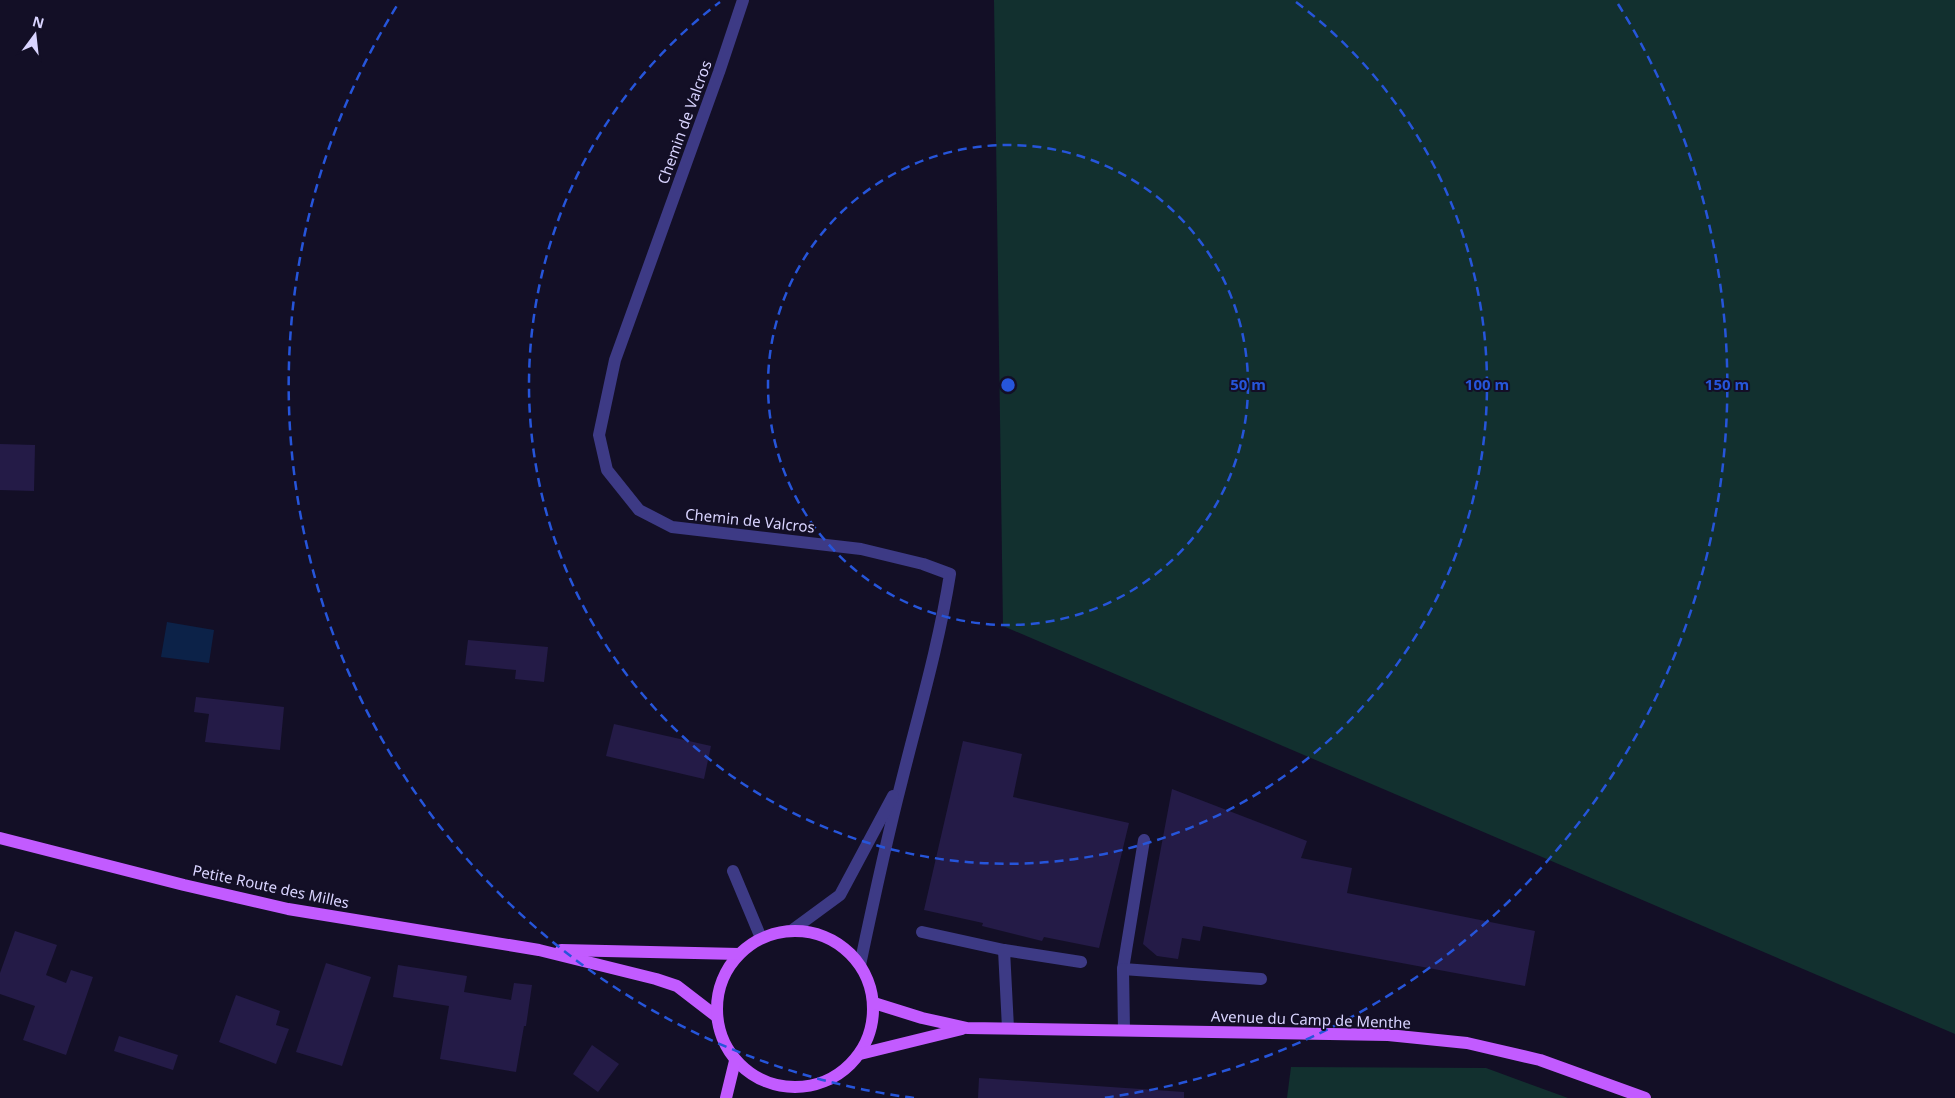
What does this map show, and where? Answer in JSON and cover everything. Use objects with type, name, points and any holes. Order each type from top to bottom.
[{"type":"main road","name":"Petite Route des Milles","points":[[0,838],[184,885],[288,909],[539,950],[677,986],[716,1016]]},
{"type":"main road","points":[[791,931],[818,934],[842,946],[860,965],[869,983],[874,1003],[871,1030],[860,1054],[843,1072],[822,1084],[798,1088],[775,1085],[753,1076],[735,1061],[723,1040],[716,1016],[721,982],[728,967],[739,954],[761,938],[791,931]]},
{"type":"main road","name":"Petite Route des Milles","points":[[539,950],[739,954]]},
{"type":"main road","name":"Avenue du Camp de Menthe","points":[[874,1003],[922,1018],[967,1028],[1388,1036],[1466,1043],[1540,1060],[1646,1098]]},
{"type":"main road","name":"Avenue du Camp de Menthe","points":[[860,1054],[967,1028]]},
{"type":"main road","points":[[726,1098],[735,1061]]},
{"type":"main road","points":[[786,1098],[798,1088]]},
{"type":"street","name":"Chemin de Valcros","points":[[742,0],[719,72],[615,360],[599,435],[607,470],[639,510],[672,527],[861,549],[923,564],[950,574],[945,608],[930,676],[901,781],[860,965]]},
{"type":"street","name":"Chemin de Valcros","points":[[791,931],[840,895],[901,781]]},
{"type":"street","points":[[1124,1030],[1123,969],[1144,840]]},
{"type":"street","points":[[733,871],[761,938]]},
{"type":"street","points":[[922,932],[1004,950],[1081,962]]},
{"type":"street","points":[[1004,950],[1008,1028]]},
{"type":"street","points":[[1123,969],[1261,979]]},
{"type":"green space","points":[[994,0],[1955,0],[1955,1034],[1003,626]]},
{"type":"green space","points":[[1291,1067],[1486,1068],[1568,1098],[1287,1098]]},
{"type":"water","points":[[167,622],[214,630],[209,663],[161,657]]},
{"type":"building","points":[[0,444],[35,445],[34,491],[0,490]]},
{"type":"building","points":[[468,640],[548,647],[544,682],[515,679],[516,670],[465,665]]},
{"type":"building","points":[[196,697],[284,707],[280,750],[205,742],[209,714],[194,712]]},
{"type":"building","points":[[614,724],[711,746],[704,779],[606,756]]},
{"type":"building","points":[[963,741],[1022,754],[1013,797],[1129,823],[1099,948],[1044,937],[1042,941],[982,926],[983,923],[924,910]]},
{"type":"building","points":[[1172,789],[1307,841],[1301,858],[1352,868],[1347,893],[1535,931],[1525,986],[1203,926],[1200,941],[1182,938],[1178,959],[1157,956],[1143,944]]},
{"type":"building","points":[[15,931],[57,945],[46,975],[66,983],[71,970],[93,977],[66,1055],[23,1040],[35,1006],[0,994],[0,973]]},
{"type":"building","points":[[326,963],[371,977],[342,1066],[296,1052]]},
{"type":"building","points":[[398,965],[467,976],[464,992],[511,1000],[514,983],[532,985],[526,1026],[524,1026],[516,1072],[440,1059],[449,1006],[393,997]]},
{"type":"building","points":[[236,995],[280,1011],[276,1025],[289,1029],[276,1064],[219,1042]]},
{"type":"building","points":[[119,1036],[178,1055],[173,1070],[114,1051]]},
{"type":"building","points":[[592,1045],[619,1064],[598,1092],[573,1074]]},
{"type":"building","points":[[979,1078],[1184,1092],[1184,1098],[978,1098]]}]
